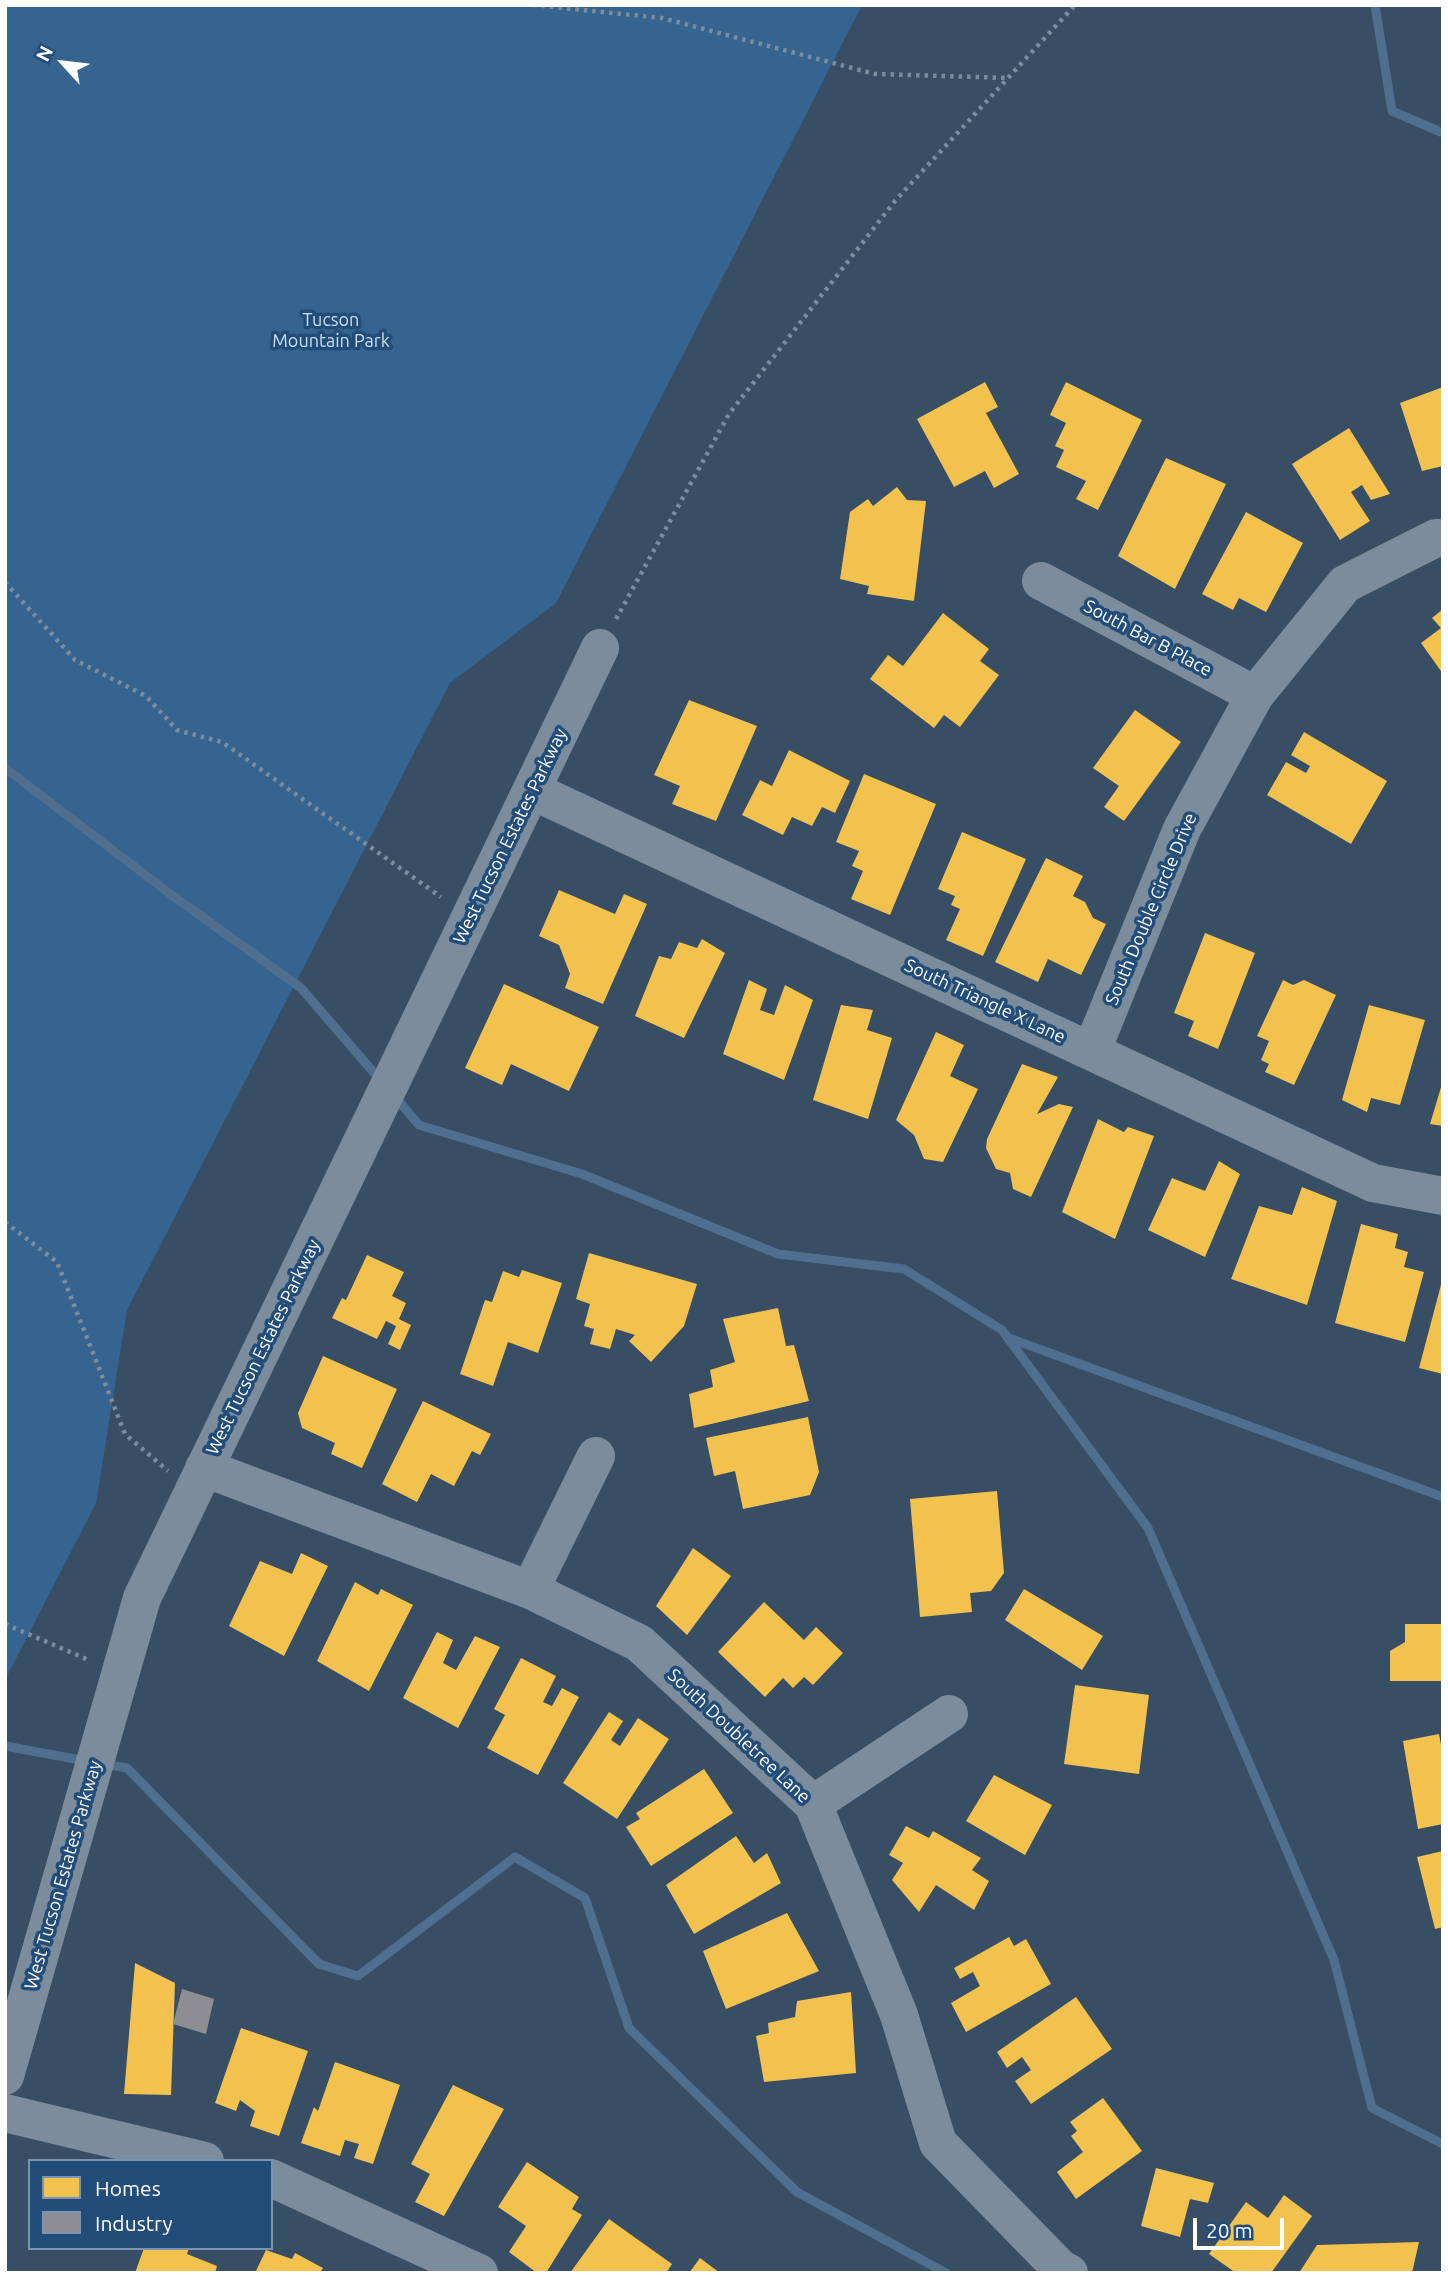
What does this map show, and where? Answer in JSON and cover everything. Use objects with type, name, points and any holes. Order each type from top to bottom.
[{"type":"street","name":"South Double Circle Drive","points":[[1092,1050],[1182,829],[1255,695],[1345,584],[1436,538],[1443,538]]},
{"type":"street","name":"South Bar B Place","points":[[1041,581],[1255,695]]},
{"type":"street","name":"West Tucson Estates Parkway","points":[[5,2076],[142,1598],[600,648]]},
{"type":"street","name":"South Triangle X Lane","points":[[533,790],[1373,1184],[1443,1196]]},
{"type":"street","points":[[530,1590],[596,1456]]},
{"type":"street","name":"South Doubletree Lane","points":[[198,1480],[530,1590],[639,1643],[813,1804],[900,2015],[938,2144],[1061,2269],[1069,2273]]},
{"type":"street","points":[[813,1804],[949,1714]]},
{"type":"street","points":[[5,2113],[197,2159]]},
{"type":"street","points":[[273,2179],[479,2273]]},
{"type":"path","points":[[533,5],[662,18],[875,74],[1009,78]]},
{"type":"path","points":[[600,648],[729,414],[895,201],[1075,5]]},
{"type":"path","points":[[5,582],[75,660],[146,696],[177,730],[222,742],[470,918]]},
{"type":"path","points":[[5,1222],[57,1262],[125,1434],[198,1480]]},
{"type":"path","points":[[5,1624],[120,1675]]},
{"type":"green space","name":"Tucson Mountain Park","points":[[5,5],[862,5],[556,603],[450,683],[127,1310],[96,1503],[5,1680]]},
{"type":"building: Homes","points":[[985,382],[998,407],[986,413],[1019,474],[994,488],[985,471],[954,487],[917,419]]},
{"type":"building: Homes","points":[[1066,382],[1142,420],[1098,510],[1076,499],[1086,481],[1056,467],[1064,450],[1055,446],[1066,423],[1050,415]]},
{"type":"building: Homes","points":[[1443,387],[1443,466],[1422,471],[1400,403]]},
{"type":"building: Homes","points":[[1349,428],[1390,494],[1371,500],[1362,485],[1351,492],[1370,521],[1340,540],[1292,464]]},
{"type":"building: Homes","points":[[1166,458],[1226,484],[1175,589],[1118,556]]},
{"type":"building: Homes","points":[[897,487],[907,500],[926,501],[914,601],[867,594],[869,586],[840,579],[850,512],[868,499],[873,506]]},
{"type":"building: Homes","points":[[1246,512],[1303,543],[1266,612],[1239,598],[1233,610],[1202,594]]},
{"type":"building: Homes","points":[[1443,609],[1443,674],[1421,643],[1441,628],[1432,618]]},
{"type":"building: Homes","points":[[943,613],[989,649],[980,661],[999,675],[960,727],[944,715],[934,728],[870,679],[888,655],[903,666]]},
{"type":"building: Homes","points":[[689,700],[757,726],[716,821],[672,804],[680,786],[654,775]]},
{"type":"building: Homes","points":[[1135,710],[1181,742],[1124,821],[1104,807],[1119,786],[1093,768]]},
{"type":"building: Homes","points":[[1304,732],[1387,781],[1351,844],[1267,795],[1286,762],[1306,773],[1310,766],[1291,755]]},
{"type":"building: Homes","points":[[789,750],[850,781],[835,813],[822,807],[812,826],[792,817],[783,835],[742,815],[760,780],[772,786]]},
{"type":"building: Homes","points":[[864,774],[936,804],[890,915],[851,899],[863,871],[852,866],[859,851],[836,842]]},
{"type":"building: Homes","points":[[962,832],[1026,859],[983,956],[946,940],[960,909],[951,905],[955,896],[938,889]]},
{"type":"building: Homes","points":[[1046,858],[1083,876],[1073,896],[1085,902],[1093,918],[1106,924],[1081,975],[1048,959],[1038,982],[995,962]]},
{"type":"building: Homes","points":[[559,890],[615,914],[624,894],[647,904],[603,1004],[565,988],[570,974],[559,945],[539,936]]},
{"type":"building: Homes","points":[[1205,933],[1255,953],[1218,1049],[1188,1036],[1194,1021],[1174,1013]]},
{"type":"building: Homes","points":[[702,939],[725,953],[684,1038],[635,1016],[659,956],[671,959],[679,942],[697,948]]},
{"type":"building: Homes","points":[[749,980],[767,989],[760,1010],[774,1015],[785,985],[813,1000],[784,1080],[723,1054]]},
{"type":"building: Homes","points":[[1283,980],[1293,985],[1304,980],[1336,995],[1294,1085],[1265,1072],[1269,1064],[1261,1060],[1269,1041],[1257,1036]]},
{"type":"building: Homes","points":[[504,984],[599,1027],[569,1091],[511,1064],[502,1085],[465,1068]]},
{"type":"building: Homes","points":[[841,1005],[873,1010],[867,1030],[892,1038],[868,1119],[813,1100]]},
{"type":"building: Homes","points":[[1369,1005],[1425,1020],[1400,1105],[1371,1098],[1367,1112],[1342,1100]]},
{"type":"building: Homes","points":[[936,1032],[964,1045],[950,1076],[978,1089],[943,1162],[924,1159],[914,1135],[896,1120]]},
{"type":"building: Homes","points":[[1022,1064],[1058,1077],[1037,1114],[1059,1104],[1073,1107],[1031,1197],[1013,1189],[1010,1173],[996,1169],[986,1148],[987,1139]]},
{"type":"building: Homes","points":[[1443,1084],[1443,1126],[1430,1124]]},
{"type":"building: Homes","points":[[1098,1119],[1124,1132],[1128,1127],[1154,1136],[1115,1239],[1062,1212]]},
{"type":"building: Homes","points":[[1219,1161],[1240,1174],[1205,1257],[1148,1230],[1172,1178],[1205,1191]]},
{"type":"building: Homes","points":[[1302,1187],[1337,1201],[1307,1305],[1231,1279],[1259,1206],[1292,1215]]},
{"type":"building: Homes","points":[[1361,1224],[1398,1234],[1395,1248],[1408,1252],[1404,1267],[1424,1272],[1405,1342],[1335,1323]]},
{"type":"building: Homes","points":[[589,1253],[697,1284],[684,1326],[651,1362],[629,1341],[635,1335],[616,1329],[610,1349],[590,1344],[594,1329],[584,1326],[590,1304],[576,1299]]},
{"type":"building: Homes","points":[[367,1255],[404,1272],[392,1296],[406,1303],[399,1319],[411,1325],[400,1350],[388,1344],[396,1326],[386,1321],[377,1339],[332,1318],[342,1298],[346,1300]]},
{"type":"building: Homes","points":[[522,1270],[562,1283],[538,1353],[508,1342],[493,1386],[460,1374],[485,1300],[492,1302],[503,1271],[519,1277]]},
{"type":"building: Homes","points":[[1443,1281],[1443,1374],[1419,1368]]},
{"type":"building: Homes","points":[[778,1308],[786,1346],[794,1345],[809,1401],[694,1428],[689,1394],[713,1387],[710,1370],[735,1362],[723,1319]]},
{"type":"building: Homes","points":[[323,1356],[397,1389],[362,1468],[331,1454],[335,1443],[302,1428],[298,1413]]},
{"type":"building: Homes","points":[[423,1401],[491,1434],[480,1455],[472,1451],[454,1486],[431,1474],[417,1502],[382,1484]]},
{"type":"building: Homes","points":[[808,1417],[819,1472],[810,1495],[743,1509],[735,1471],[714,1476],[706,1438]]},
{"type":"building: Homes","points":[[997,1491],[1004,1573],[991,1591],[970,1593],[972,1612],[920,1617],[910,1499]]},
{"type":"building: Homes","points":[[693,1548],[731,1576],[687,1635],[656,1606]]},
{"type":"building: Homes","points":[[301,1553],[328,1566],[284,1656],[229,1626],[260,1561],[292,1574]]},
{"type":"building: Homes","points":[[355,1582],[378,1595],[381,1589],[413,1605],[369,1691],[317,1661]]},
{"type":"building: Homes","points":[[1024,1589],[1103,1636],[1082,1670],[1005,1620]]},
{"type":"building: Homes","points":[[764,1602],[804,1640],[816,1627],[843,1653],[813,1685],[804,1677],[793,1688],[783,1678],[765,1697],[718,1652]]},
{"type":"building: Homes","points":[[1405,1624],[1443,1624],[1443,1681],[1390,1681],[1390,1651],[1405,1642]]},
{"type":"building: Homes","points":[[437,1632],[453,1640],[443,1663],[456,1670],[475,1636],[500,1647],[458,1728],[403,1698]]},
{"type":"building: Homes","points":[[521,1658],[556,1676],[543,1702],[552,1706],[562,1688],[579,1697],[538,1775],[487,1748],[505,1715],[494,1709]]},
{"type":"building: Homes","points":[[1075,1685],[1149,1695],[1139,1774],[1064,1764]]},
{"type":"building: Homes","points":[[609,1712],[623,1721],[611,1740],[620,1746],[638,1718],[669,1739],[617,1819],[563,1783]]},
{"type":"building: Homes","points":[[1439,1734],[1443,1756],[1443,1824],[1418,1829],[1403,1741]]},
{"type":"building: Homes","points":[[704,1769],[733,1813],[651,1866],[626,1827],[640,1819],[636,1813]]},
{"type":"building: Homes","points":[[994,1775],[1052,1805],[1025,1855],[966,1821]]},
{"type":"building: Homes","points":[[906,1826],[929,1838],[933,1831],[981,1858],[972,1870],[989,1881],[974,1910],[936,1885],[919,1912],[892,1880],[903,1863],[889,1855]]},
{"type":"building: Homes","points":[[736,1836],[754,1863],[767,1853],[781,1883],[694,1934],[666,1885]]},
{"type":"building: Homes","points":[[1443,1851],[1443,1927],[1435,1929],[1417,1857]]},
{"type":"building: Homes","points":[[787,1913],[819,1971],[726,2009],[703,1951]]},
{"type":"building: Homes","points":[[1009,1937],[1014,1946],[1026,1939],[1051,1984],[966,2032],[951,2003],[980,1986],[973,1972],[960,1979],[954,1968]]},
{"type":"building: Homes","points":[[135,1963],[175,1983],[171,2095],[124,2094]]},
{"type":"building: Homes","points":[[851,1992],[856,2073],[764,2082],[756,2036],[769,2033],[768,2023],[795,2017],[797,2001]]},
{"type":"building: Homes","points":[[1076,1997],[1112,2049],[1031,2104],[1015,2081],[1031,2070],[1022,2057],[1007,2068],[997,2052]]},
{"type":"building: Homes","points":[[241,2028],[308,2051],[279,2136],[250,2126],[255,2111],[240,2100],[236,2111],[215,2103]]},
{"type":"building: Homes","points":[[335,2062],[400,2085],[373,2164],[354,2158],[359,2144],[345,2140],[340,2156],[301,2143],[314,2107],[318,2111]]},
{"type":"building: Homes","points":[[453,2085],[504,2109],[444,2216],[415,2202],[430,2174],[411,2164]]},
{"type":"building: Homes","points":[[1103,2098],[1142,2151],[1076,2199],[1057,2172],[1083,2152],[1071,2136],[1077,2131],[1070,2122]]},
{"type":"building: Homes","points":[[527,2162],[579,2197],[572,2209],[582,2215],[546,2273],[537,2273],[509,2252],[526,2226],[498,2207]]},
{"type":"building: Homes","points":[[1156,2168],[1214,2183],[1208,2203],[1190,2199],[1180,2237],[1141,2226]]},
{"type":"building: Homes","points":[[1284,2195],[1312,2216],[1271,2273],[1236,2273],[1209,2254],[1246,2202],[1268,2218]]},
{"type":"building: Homes","points":[[609,2219],[672,2264],[666,2273],[570,2273]]},
{"type":"building: Homes","points":[[1419,2242],[1412,2273],[1299,2273],[1317,2245]]},
{"type":"building: Homes","points":[[143,2250],[188,2250],[187,2254],[217,2266],[215,2273],[135,2273]]},
{"type":"building: Homes","points":[[266,2250],[292,2259],[295,2253],[323,2268],[320,2273],[255,2273]]},
{"type":"building: Homes","points":[[700,2258],[720,2273],[689,2273]]},
{"type":"building: Industry","points":[[182,1989],[214,1999],[206,2034],[173,2024]]},
{"type":"waterway","points":[[1375,5],[1392,111],[1443,133]]},
{"type":"waterway","points":[[5,768],[169,893],[301,988],[381,1081]]},
{"type":"waterway","points":[[395,1097],[419,1125],[582,1174],[778,1254],[904,1269],[1002,1330],[1148,1528],[1334,1960],[1372,2108],[1443,2144]]},
{"type":"waterway","points":[[1009,1338],[1443,1497]]},
{"type":"waterway","points":[[5,1746],[86,1761]]},
{"type":"waterway","points":[[103,1764],[127,1768],[319,1964],[358,1976],[515,1857],[585,1898],[629,2028],[797,2192],[946,2273]]}]
